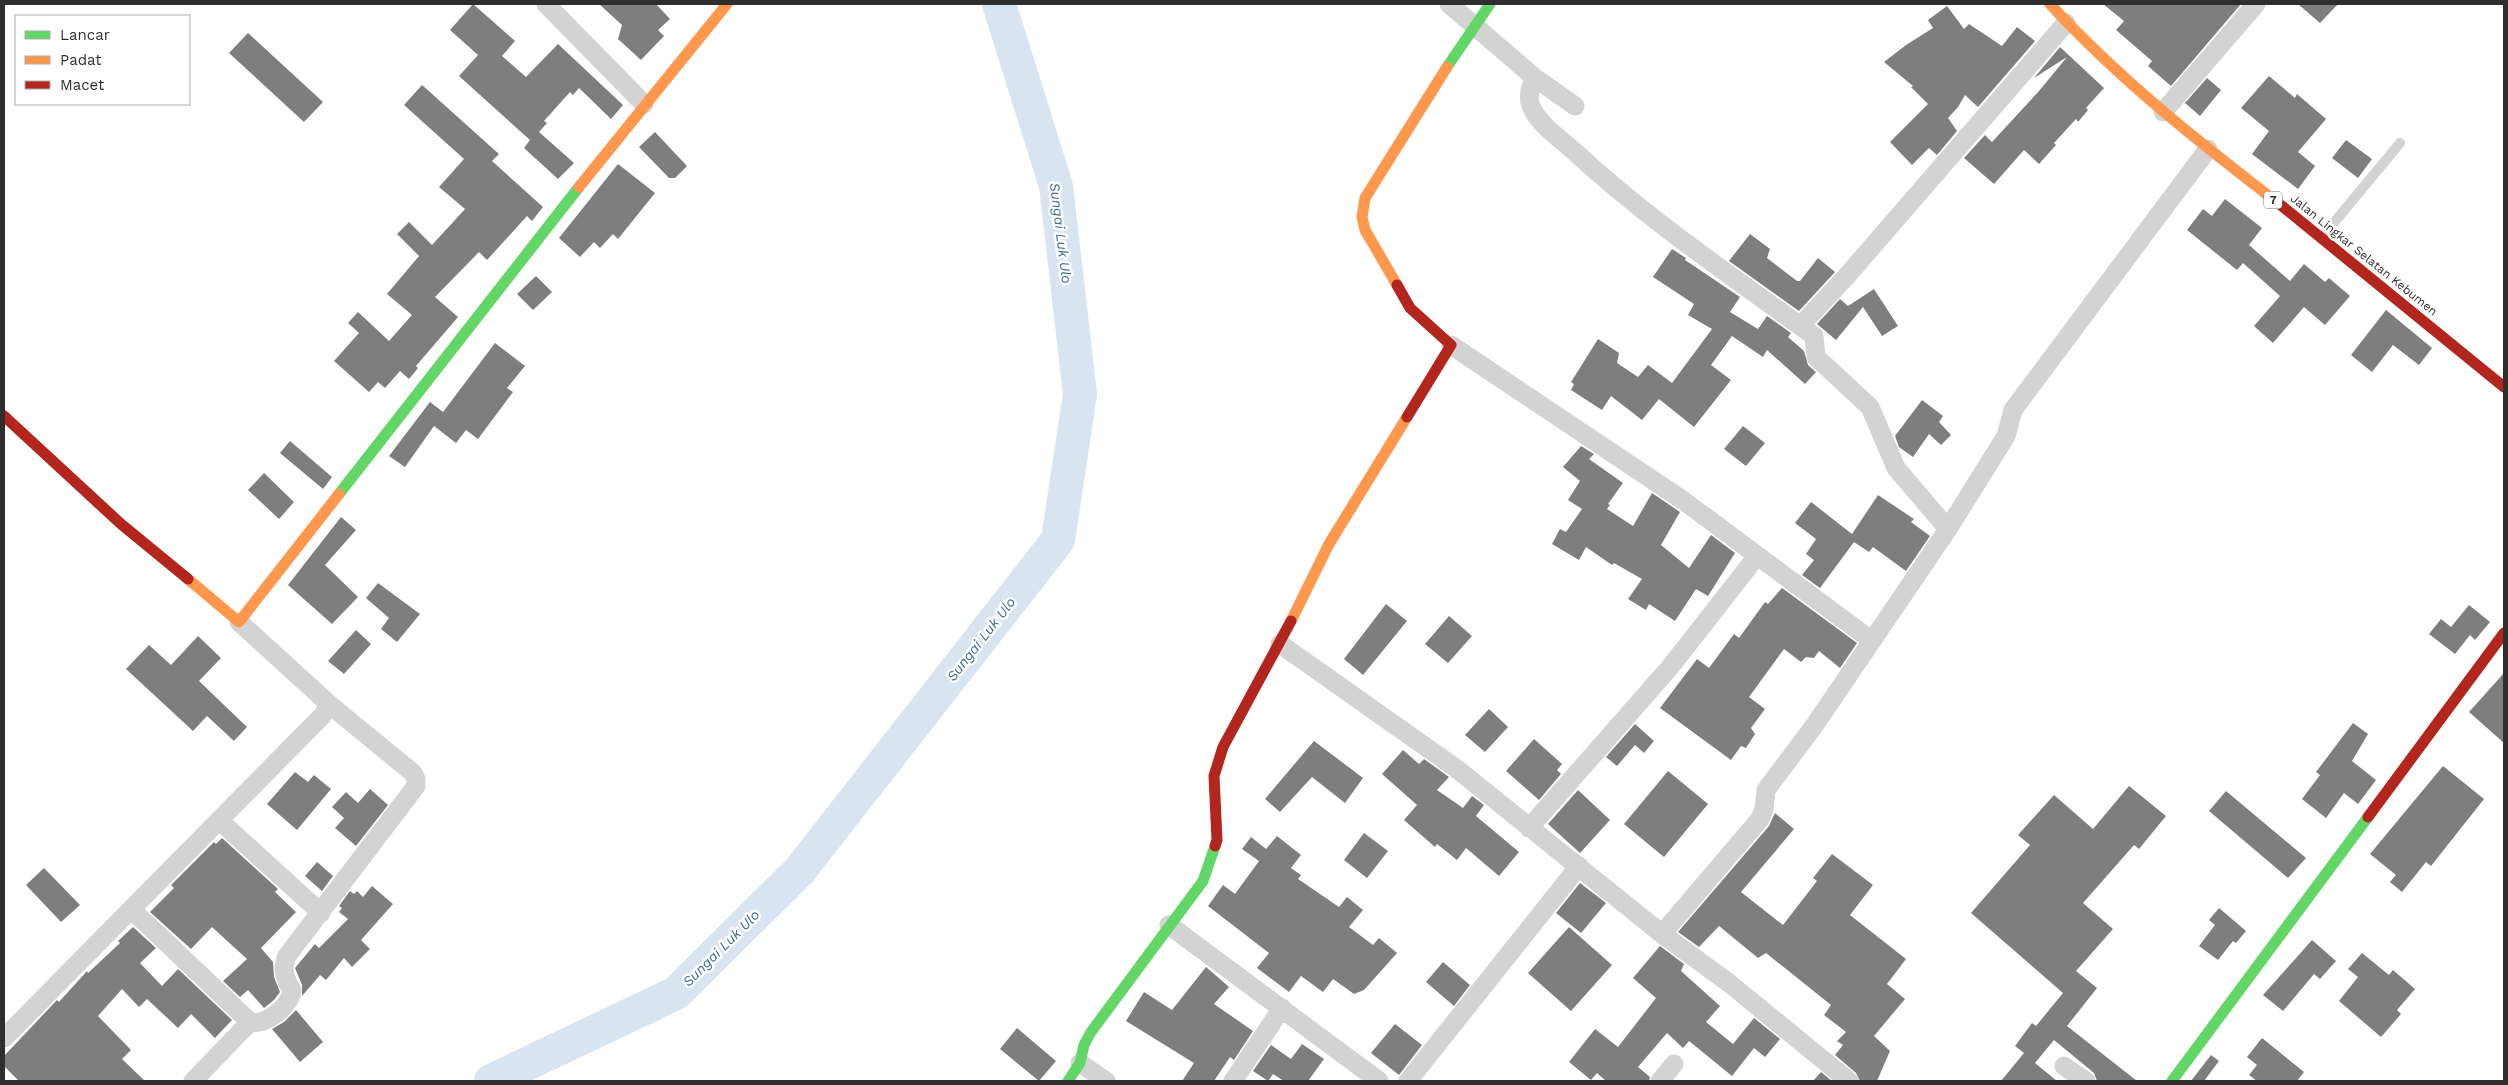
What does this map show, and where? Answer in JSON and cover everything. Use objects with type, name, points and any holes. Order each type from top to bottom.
[{"type":"main road","points":[[4,416],[121,524],[239,622],[644,104],[727,4]]},
{"type":"main road","points":[[1068,1081],[1080,1063],[1084,1045],[1091,1032],[1169,925],[1204,881],[1217,840],[1213,792],[1214,776],[1223,747],[1280,644],[1329,544],[1451,345],[1410,308],[1365,230],[1362,217],[1365,198],[1426,99],[1490,4]]},
{"type":"main road","name":"Jalan Lingkar Selatan Kebumen","points":[[2050,4],[2122,76],[2163,112],[2322,237],[2504,387]]},
{"type":"main road","points":[[2172,1081],[2504,632]]},
{"type":"street","points":[[546,4],[644,104]]},
{"type":"street","points":[[1449,4],[1534,77],[1575,106]]},
{"type":"street","points":[[2163,112],[2256,4]]},
{"type":"street","points":[[1800,326],[1845,278],[2066,22]]},
{"type":"street","points":[[1534,77],[1529,93],[1531,106],[1539,119],[1610,184],[1693,250],[1814,336],[1816,357],[1870,407],[1896,468],[1948,529]]},
{"type":"street","points":[[1662,934],[1760,819],[1764,809],[1766,790],[1814,726],[1948,529],[2006,436],[2013,410],[2208,149]]},
{"type":"street","points":[[1451,345],[1684,501],[1871,640]]},
{"type":"street","points":[[1528,828],[1672,666],[1757,556]]},
{"type":"street","points":[[132,910],[250,1022],[259,1023],[273,1016],[290,998],[292,990],[285,979],[286,959],[416,786],[416,779],[413,773],[329,704],[239,622]]},
{"type":"street","points":[[1280,644],[1428,747],[1662,934],[1729,983],[1849,1081]]},
{"type":"street","points":[[4,1038],[319,721],[329,704]]},
{"type":"street","points":[[220,821],[321,912]]},
{"type":"street","points":[[1408,1081],[1579,866]]},
{"type":"street","points":[[1169,925],[1379,1081]]},
{"type":"street","points":[[1233,1081],[1282,1008]]},
{"type":"street","points":[[193,1081],[250,1022]]},
{"type":"street","points":[[1080,1063],[1106,1081]]},
{"type":"street","points":[[1660,1081],[1674,1064]]},
{"type":"street","points":[[2064,1066],[2086,1081]]},
{"type":"lane","points":[[2322,237],[2400,143]]},
{"type":"building","points":[[473,4],[515,41],[502,56],[526,77],[558,44],[623,105],[611,119],[579,88],[573,95],[570,92],[544,121],[547,123],[539,132],[574,163],[558,179],[524,148],[530,140],[459,76],[478,55],[450,30]]},
{"type":"building","points":[[599,4],[656,4],[670,19],[658,30],[664,36],[641,60],[618,39],[622,25]]},
{"type":"building","points":[[2103,4],[2241,4],[2171,86],[2148,66],[2152,61],[2116,30],[2124,21]]},
{"type":"building","points":[[2298,4],[2338,4],[2320,23]]},
{"type":"building","points":[[1947,6],[1964,29],[1969,24],[2002,46],[2017,27],[2035,41],[1978,107],[1965,95],[1958,107],[1948,118],[1957,131],[1937,155],[1929,148],[1912,165],[1890,142],[1928,104],[1911,87],[1913,86],[1884,62],[1933,28],[1928,20]]},
{"type":"building","points":[[248,33],[323,102],[304,122],[229,53]]},
{"type":"building","points":[[2060,47],[2104,88],[2086,108],[2088,110],[2078,122],[2076,119],[2054,143],[2056,145],[2039,164],[2024,150],[1994,184],[1964,158],[1985,135],[1992,142],[2039,91],[2067,57],[2034,78]]},
{"type":"building","points":[[2269,76],[2295,98],[2297,94],[2326,119],[2298,152],[2315,166],[2298,189],[2252,154],[2269,131],[2241,108]]},
{"type":"building","points":[[2207,78],[2221,90],[2200,116],[2185,103]]},
{"type":"building","points":[[422,85],[499,154],[492,161],[543,207],[532,221],[527,216],[487,260],[479,252],[435,297],[458,317],[416,366],[418,368],[409,379],[400,371],[385,388],[378,382],[369,392],[334,361],[359,333],[348,323],[358,312],[389,341],[412,315],[387,294],[419,256],[397,234],[409,222],[432,245],[465,209],[439,187],[464,159],[404,105]]},
{"type":"building","points":[[655,132],[687,166],[675,178],[669,178],[639,147]]},
{"type":"building","points":[[2346,140],[2372,159],[2358,178],[2332,158]]},
{"type":"building","points":[[618,164],[655,193],[618,239],[613,234],[600,248],[594,242],[580,257],[559,238]]},
{"type":"building","points":[[2225,199],[2262,228],[2249,245],[2290,281],[2304,264],[2325,282],[2329,278],[2350,296],[2325,325],[2304,307],[2273,343],[2254,326],[2280,296],[2243,263],[2237,270],[2187,230],[2203,209],[2212,216]]},
{"type":"building","points":[[1750,234],[1770,249],[1767,258],[1797,281],[1800,281],[1818,258],[1835,272],[1799,311],[1729,261]]},
{"type":"building","points":[[1672,249],[1740,297],[1730,312],[1758,329],[1767,316],[1791,333],[1788,337],[1804,351],[1808,365],[1816,372],[1805,384],[1767,350],[1763,357],[1732,336],[1711,365],[1731,380],[1694,427],[1659,399],[1642,420],[1611,396],[1602,410],[1571,390],[1574,384],[1571,382],[1598,339],[1619,353],[1617,363],[1638,377],[1648,365],[1672,383],[1712,329],[1688,315],[1694,304],[1653,277]]},
{"type":"building","points":[[536,276],[552,292],[533,310],[517,294]]},
{"type":"building","points":[[1874,289],[1898,326],[1882,336],[1863,307],[1836,340],[1817,324],[1840,299],[1848,306]]},
{"type":"building","points":[[2386,310],[2432,348],[2419,365],[2393,345],[2372,372],[2351,355]]},
{"type":"building","points":[[495,343],[525,366],[507,388],[513,392],[478,439],[466,430],[456,443],[434,426],[405,467],[389,456],[430,402],[443,412]]},
{"type":"building","points":[[1922,400],[1943,416],[1939,422],[1951,435],[1941,445],[1929,434],[1913,457],[1899,447],[1895,436]]},
{"type":"building","points":[[1743,426],[1765,443],[1746,466],[1724,449]]},
{"type":"building","points":[[290,441],[332,477],[323,489],[280,453]]},
{"type":"building","points":[[1581,446],[1594,454],[1589,459],[1623,483],[1608,504],[1610,505],[1607,509],[1633,526],[1652,493],[1680,512],[1661,545],[1689,568],[1711,535],[1735,553],[1708,596],[1696,589],[1675,621],[1649,604],[1646,610],[1628,599],[1642,579],[1614,563],[1612,565],[1586,547],[1579,560],[1552,544],[1560,529],[1566,532],[1582,509],[1568,500],[1580,481],[1563,467]]},
{"type":"building","points":[[264,473],[294,502],[279,519],[248,490]]},
{"type":"building","points":[[1878,495],[1914,519],[1911,522],[1930,536],[1906,571],[1873,547],[1869,552],[1854,542],[1820,588],[1802,575],[1814,560],[1806,554],[1816,539],[1795,523],[1811,502],[1852,534]]},
{"type":"building","points":[[341,517],[356,530],[325,565],[358,597],[332,624],[288,585]]},
{"type":"building","points":[[378,583],[420,614],[397,642],[381,629],[389,618],[366,598]]},
{"type":"building","points":[[1782,588],[1857,643],[1840,668],[1819,651],[1814,658],[1806,657],[1801,662],[1784,649],[1749,697],[1765,709],[1751,728],[1755,734],[1746,748],[1741,746],[1731,760],[1660,708],[1697,659],[1709,668],[1734,634],[1739,638],[1765,602],[1768,604]]},
{"type":"building","points":[[1386,604],[1407,621],[1363,675],[1344,659]]},
{"type":"building","points":[[2469,605],[2490,622],[2475,640],[2470,635],[2455,654],[2429,634],[2441,619],[2451,627]]},
{"type":"building","points":[[1449,616],[1472,636],[1448,663],[1425,644]]},
{"type":"building","points":[[356,630],[371,644],[344,674],[328,661]]},
{"type":"building","points":[[198,636],[221,658],[199,681],[247,727],[234,741],[207,716],[193,731],[126,669],[149,645],[171,665]]},
{"type":"building","points":[[2504,673],[2504,743],[2469,712]]},
{"type":"building","points":[[1489,709],[1508,727],[1485,752],[1465,735]]},
{"type":"building","points":[[2353,723],[2368,734],[2352,761],[2376,780],[2358,804],[2344,793],[2326,818],[2302,799],[2320,775],[2316,772]]},
{"type":"building","points":[[1635,724],[1654,741],[1644,753],[1635,745],[1617,766],[1606,757]]},
{"type":"building","points":[[1534,739],[1562,764],[1557,770],[1561,774],[1539,800],[1506,771]]},
{"type":"building","points":[[1314,741],[1363,778],[1345,803],[1312,777],[1280,812],[1265,799]]},
{"type":"building","points":[[1403,750],[1419,764],[1424,759],[1449,777],[1437,790],[1463,808],[1472,796],[1484,805],[1476,816],[1519,852],[1499,876],[1466,848],[1457,860],[1437,844],[1435,847],[1404,820],[1417,805],[1382,774]]},
{"type":"building","points":[[2443,766],[2484,799],[2431,866],[2426,862],[2402,892],[2390,882],[2396,875],[2370,854]]},
{"type":"building","points":[[1668,771],[1708,804],[1664,857],[1624,824]]},
{"type":"building","points":[[295,772],[308,782],[314,775],[331,789],[297,830],[267,804]]},
{"type":"building","points":[[2129,786],[2166,816],[2139,849],[2134,845],[2083,903],[2113,929],[2076,971],[2097,988],[2067,1026],[2137,1081],[2097,1081],[2094,1073],[2054,1040],[2035,1063],[2057,1081],[2001,1081],[2024,1053],[2015,1046],[2032,1023],[2036,1026],[2063,993],[1971,913],[2030,845],[2018,835],[2054,795],[2093,829]]},
{"type":"building","points":[[370,789],[388,805],[356,846],[335,828],[344,818],[332,807],[346,792],[358,803]]},
{"type":"building","points":[[1578,790],[1610,820],[1580,853],[1548,824]]},
{"type":"building","points":[[2226,791],[2306,858],[2288,878],[2209,811]]},
{"type":"building","points":[[1775,813],[1794,829],[1741,892],[1783,925],[1817,881],[1813,878],[1832,854],[1873,885],[1850,915],[1906,959],[1887,984],[1905,999],[1874,1036],[1890,1051],[1877,1081],[1860,1081],[1856,1073],[1835,1055],[1843,1045],[1837,1041],[1846,1032],[1824,1015],[1831,1005],[1766,953],[1758,958],[1719,926],[1699,947],[1678,932],[1769,826]]},
{"type":"building","points":[[1364,833],[1388,851],[1367,878],[1344,860]]},
{"type":"building","points":[[1277,836],[1301,855],[1291,868],[1301,875],[1298,879],[1339,907],[1347,897],[1363,910],[1349,927],[1373,945],[1379,938],[1397,953],[1364,990],[1354,994],[1333,979],[1323,992],[1301,976],[1289,992],[1257,968],[1269,953],[1208,906],[1223,885],[1235,894],[1259,861],[1242,849],[1251,837],[1266,849]]},
{"type":"building","points":[[222,838],[278,889],[275,892],[296,912],[261,948],[273,962],[274,977],[280,992],[264,1008],[248,990],[240,997],[223,981],[247,959],[212,927],[191,949],[150,912],[174,888],[171,885],[214,842],[216,844]]},
{"type":"building","points":[[317,862],[333,876],[322,891],[305,876]]},
{"type":"building","points":[[44,868],[80,905],[61,922],[26,885]]},
{"type":"building","points":[[1580,883],[1606,903],[1581,933],[1556,913]]},
{"type":"building","points":[[372,886],[393,904],[361,940],[370,949],[352,967],[344,958],[326,980],[320,975],[302,996],[302,985],[295,968],[315,944],[319,948],[348,919],[339,912],[342,908],[339,906],[350,891],[354,894],[357,891],[363,897]]},
{"type":"building","points":[[2219,908],[2246,931],[2236,943],[2233,941],[2218,960],[2199,946],[2215,925],[2209,920]]},
{"type":"building","points":[[133,927],[156,948],[140,963],[162,986],[178,969],[232,1020],[215,1038],[191,1014],[178,1028],[147,999],[139,1007],[122,989],[98,1016],[131,1050],[122,1059],[145,1081],[19,1081],[4,1066],[4,1056],[57,1000],[59,1002],[87,971],[88,973],[120,943],[118,941]]},
{"type":"building","points":[[1569,927],[1612,965],[1571,1011],[1528,973]]},
{"type":"building","points":[[2312,940],[2336,961],[2320,979],[2314,974],[2283,1011],[2263,995]]},
{"type":"building","points":[[1660,946],[1684,964],[1681,971],[1720,1006],[1706,1022],[1733,1044],[1754,1018],[1780,1039],[1765,1057],[1754,1048],[1732,1076],[1689,1041],[1683,1048],[1667,1033],[1638,1067],[1650,1077],[1649,1081],[1606,1081],[1597,1073],[1591,1080],[1569,1062],[1595,1029],[1618,1047],[1656,998],[1633,978]]},
{"type":"building","points":[[2362,953],[2389,975],[2393,970],[2415,989],[2397,1010],[2401,1014],[2381,1037],[2339,1001],[2358,977],[2348,969]]},
{"type":"building","points":[[1443,962],[1470,985],[1454,1006],[1426,982]]},
{"type":"building","points":[[1206,967],[1229,987],[1214,1004],[1253,1031],[1234,1060],[1230,1057],[1214,1081],[1182,1081],[1194,1063],[1126,1021],[1144,992],[1172,1010]]},
{"type":"building","points":[[296,1010],[323,1042],[300,1062],[272,1029],[284,1022]]},
{"type":"building","points":[[1395,1024],[1422,1045],[1399,1075],[1371,1053]]},
{"type":"building","points":[[1017,1028],[1056,1061],[1039,1081],[1000,1049]]},
{"type":"building","points":[[2262,1038],[2304,1072],[2297,1081],[2257,1081],[2249,1075],[2257,1065],[2247,1057]]},
{"type":"building","points":[[1302,1044],[1324,1059],[1308,1081],[1284,1081],[1273,1074],[1268,1081],[1253,1071],[1271,1045],[1291,1059]]},
{"type":"building","points":[[2211,1055],[2219,1061],[2204,1081],[2191,1081]]},
{"type":"building","points":[[1821,1072],[1832,1081],[1813,1081]]},
{"type":"waterway","name":"Sungai Luk Ulo","points":[[491,1081],[676,993],[800,870],[1058,540],[1080,394],[1056,186],[999,4]]},
{"type":"traffic: fast","points":[[1447,67],[1490,4]]},
{"type":"traffic: fast","points":[[339,494],[579,187]]},
{"type":"traffic: fast","points":[[2172,1081],[2368,817]]},
{"type":"traffic: fast","points":[[1068,1081],[1080,1063],[1084,1045],[1091,1032],[1203,881],[1215,846]]},
{"type":"traffic: slow","points":[[579,187],[727,4]]},
{"type":"traffic: slow","points":[[2050,4],[2104,59],[2133,85],[2221,159],[2282,206]]},
{"type":"traffic: slow","points":[[1397,285],[1365,230],[1362,217],[1365,198],[1447,67]]},
{"type":"traffic: slow","points":[[1291,621],[1329,544],[1407,417]]},
{"type":"traffic: slow","points":[[188,579],[239,622],[339,494]]},
{"type":"traffic: jam","points":[[2282,206],[2504,387]]},
{"type":"traffic: jam","points":[[1397,285],[1410,308],[1451,345],[1407,417]]},
{"type":"traffic: jam","points":[[4,416],[121,524],[188,579]]},
{"type":"traffic: jam","points":[[1215,846],[1217,840],[1214,776],[1223,747],[1291,621]]},
{"type":"traffic: jam","points":[[2368,817],[2504,633]]}]
